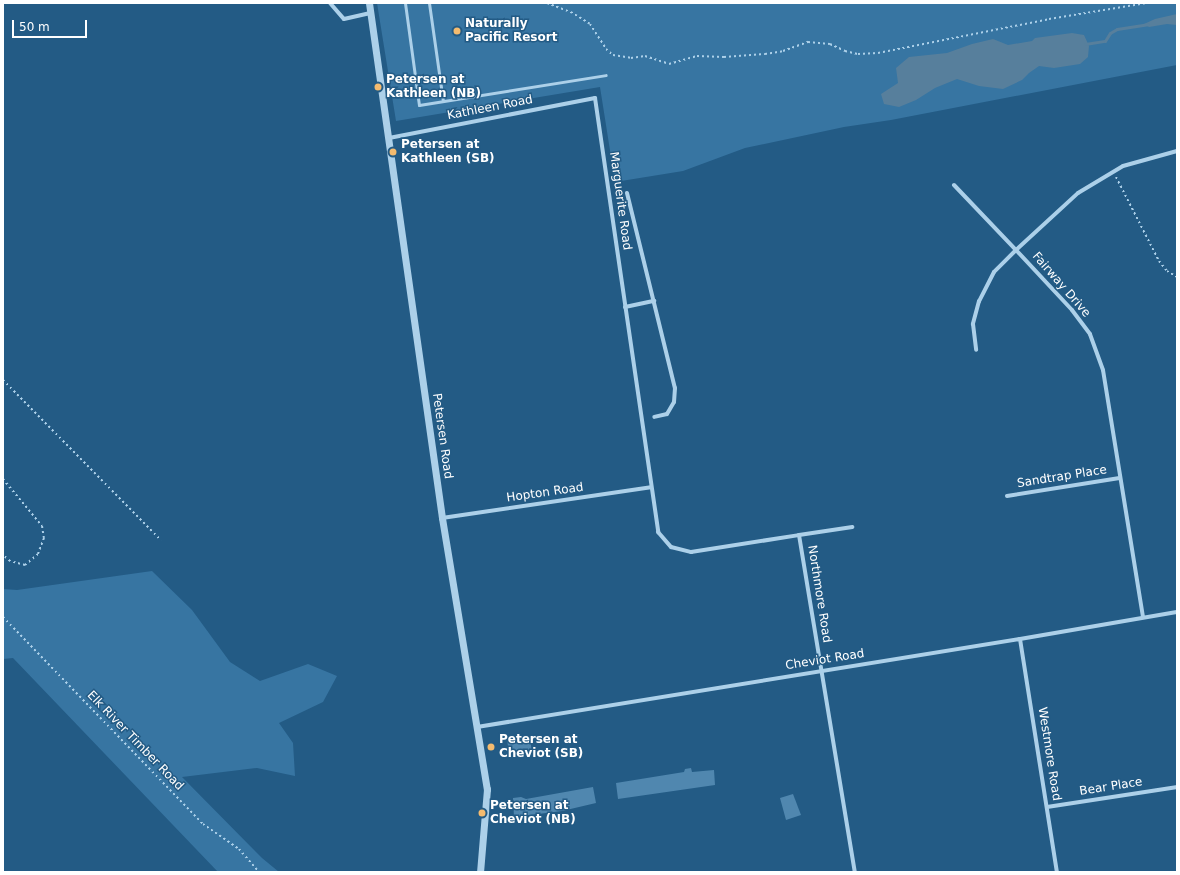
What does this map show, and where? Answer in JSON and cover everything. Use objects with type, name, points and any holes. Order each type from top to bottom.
[{"type":"street","points":[[330,3],[344,19],[370,14]]},
{"type":"street","name":"Petersen Road","points":[[369,3],[442,518],[487,790],[480,872]]},
{"type":"street","name":"Kathleen Road","points":[[389,138],[594,98]]},
{"type":"street","name":"Marguerite Road","points":[[594,98],[651,487]]},
{"type":"street","name":"Fairway Drive","points":[[1143,617],[1103,370],[1090,334],[1072,310],[1016,250],[1078,193],[1123,166],[1177,151]]},
{"type":"street","points":[[954,185],[1016,250],[994,272],[978,301],[973,324],[976,350]]},
{"type":"street","name":"Marguerite Road","points":[[627,193],[675,388],[674,402],[666,414],[654,417]]},
{"type":"street","points":[[625,307],[654,301]]},
{"type":"street","name":"Sandtrap Place","points":[[1007,496],[1120,478]]},
{"type":"street","name":"Hopton Road","points":[[442,518],[651,487]]},
{"type":"street","name":"Northmore Road","points":[[651,487],[658,532],[671,547],[691,552],[799,535],[854,872]]},
{"type":"street","points":[[799,535],[852,527]]},
{"type":"street","name":"Cheviot Road","points":[[477,727],[1177,612]]},
{"type":"street","name":"Westmore Road","points":[[1020,639],[1057,872]]},
{"type":"street","name":"Bear Place","points":[[1047,806],[1177,787]]},
{"type":"lane","points":[[405,3],[419,105],[606,75]]},
{"type":"lane","points":[[429,3],[443,101]]},
{"type":"path","points":[[547,3],[571,12],[590,24],[606,49],[613,55],[631,58],[645,56],[669,64],[697,56],[724,57],[765,54],[783,51],[808,42],[830,44],[845,52],[858,54],[878,53],[1050,19],[1147,3]]},
{"type":"path","points":[[1113,172],[1159,261],[1167,271],[1177,277]]},
{"type":"path","points":[[3,380],[161,540]]},
{"type":"path","points":[[3,479],[42,526],[44,538],[38,554],[25,565],[10,561],[3,555]]},
{"type":"path","name":"Elk River Timber Road","points":[[3,617],[203,824],[239,849],[259,872]]},
{"type":"shaded area","points":[[377,3],[1177,3],[1177,65],[891,120],[844,127],[745,148],[683,171],[615,182],[600,87],[396,121]]},
{"type":"shaded area","points":[[1177,14],[1177,25],[1167,24],[1149,27],[1144,24],[1155,19]]},
{"type":"shaded area","points":[[1072,33],[1084,35],[1089,46],[1088,57],[1080,64],[1054,68],[1039,66],[1022,80],[1003,89],[979,86],[957,79],[935,88],[916,100],[899,107],[884,104],[881,94],[898,83],[896,68],[909,57],[947,53],[972,44],[993,39],[1008,45],[1032,41],[1035,38]]},
{"type":"shaded area","points":[[152,571],[192,610],[230,662],[260,681],[308,664],[337,676],[323,702],[279,723],[293,743],[295,776],[257,768],[182,777],[262,858],[279,872],[218,872],[13,658],[3,659],[3,589],[17,590]]},
{"type":"building","points":[[530,737],[532,753],[509,756],[507,740]]},
{"type":"building","points":[[691,768],[692,772],[714,770],[715,785],[618,799],[616,783],[684,772],[685,769]]},
{"type":"building","points":[[593,787],[596,803],[562,811],[514,817],[513,798],[521,797],[526,799]]},
{"type":"building","points":[[793,794],[801,815],[786,820],[780,798]]},
{"type":"waterway","points":[[1085,44],[1105,41],[1110,33],[1117,29],[1148,24]]},
{"type":"place","name":"Naturally Pacific Resort","points":[[457,31]]},
{"type":"place","name":"Petersen at Kathleen (NB)","points":[[378,87]]},
{"type":"place","name":"Petersen at Kathleen (SB)","points":[[393,152]]},
{"type":"place","name":"Petersen at Cheviot (SB)","points":[[491,747]]},
{"type":"place","name":"Petersen at Cheviot (NB)","points":[[482,813]]}]
